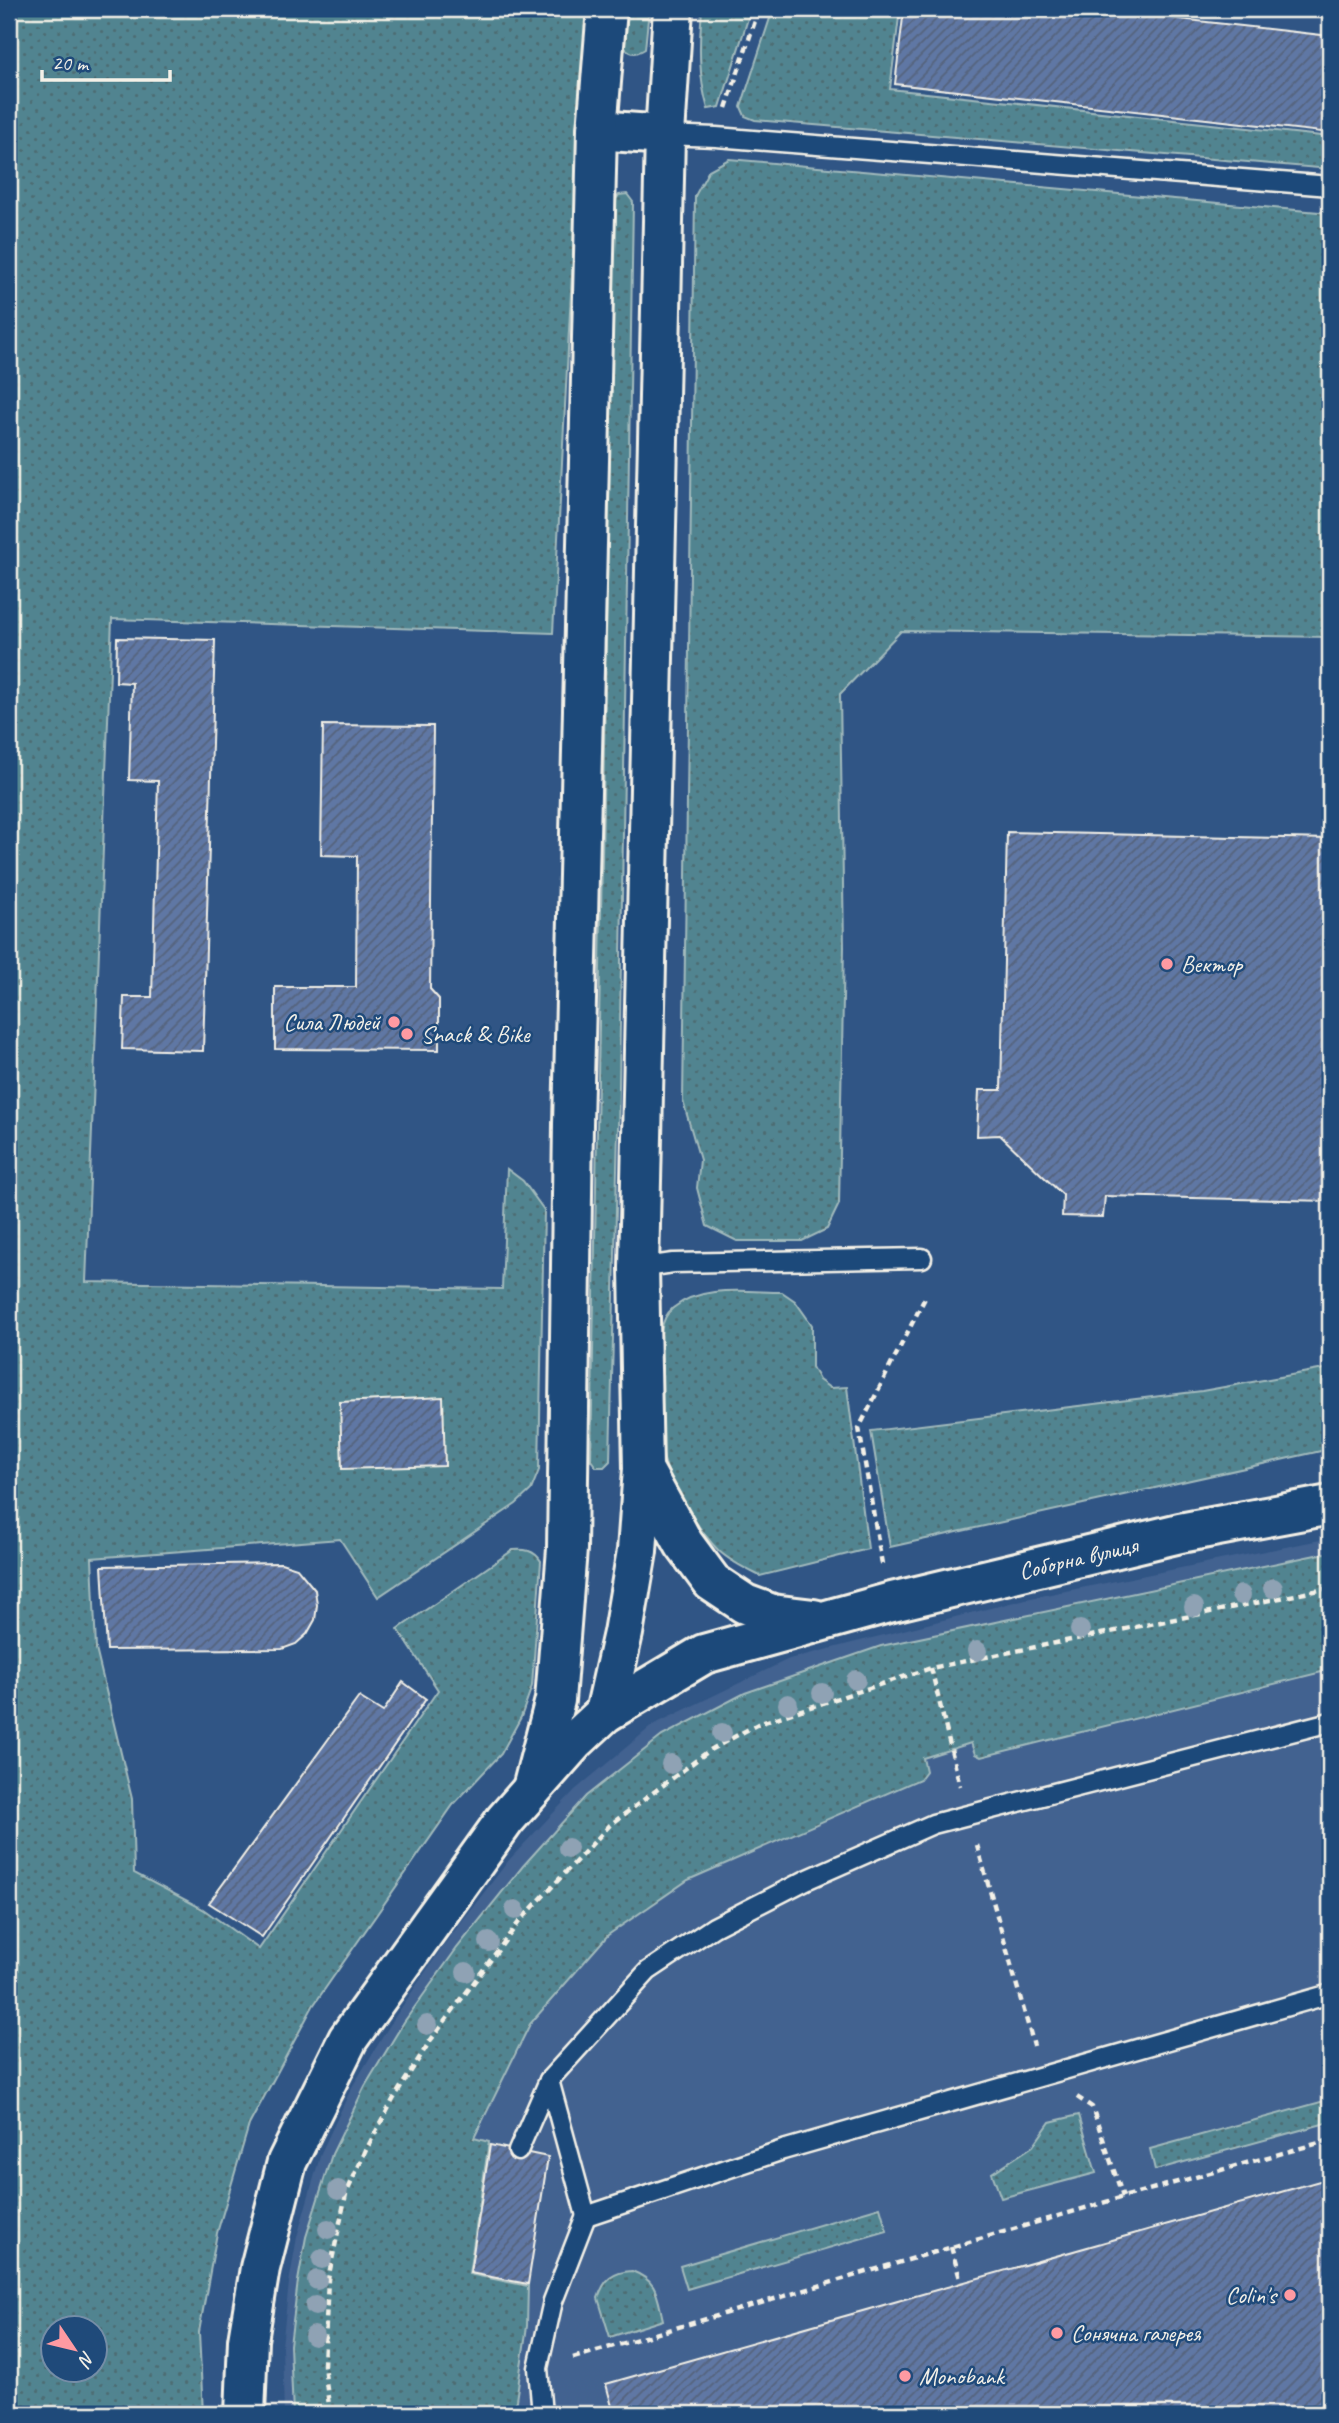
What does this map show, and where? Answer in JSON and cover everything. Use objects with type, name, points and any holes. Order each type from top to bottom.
[{"type":"street","points":[[532,1789],[555,1700],[567,1549],[573,1096],[597,130],[607,9]]},
{"type":"street","points":[[605,1713],[623,1633],[637,1551],[643,1469],[639,1268],[665,135],[673,9]]},
{"type":"street","points":[[597,130],[665,135]]},
{"type":"street","points":[[643,1469],[684,1544],[712,1582],[746,1604],[772,1614],[828,1621]]},
{"type":"street","name":"Соборна вулиця","points":[[246,2414],[248,2340],[260,2268],[287,2161],[348,2039],[505,1820],[575,1741],[605,1713],[704,1654],[888,1603],[1180,1533],[1330,1505]]},
{"type":"lane","points":[[665,135],[716,136],[1330,186]]},
{"type":"lane","points":[[639,1268],[673,1263],[922,1258]]},
{"type":"lane","points":[[518,2151],[549,2080],[648,1971],[714,1927],[806,1880],[933,1824],[1330,1721]]},
{"type":"lane","points":[[586,2216],[783,2150],[1330,1994]]},
{"type":"lane","points":[[542,2414],[538,2368],[553,2301],[586,2216],[549,2080]]},
{"type":"path","points":[[888,1603],[859,1428],[926,1296]]},
{"type":"path","points":[[330,2414],[324,2365],[328,2279],[346,2194],[394,2098],[429,2041],[519,1922],[610,1825],[710,1750],[758,1724],[931,1668],[1330,1588]]},
{"type":"path","points":[[931,1668],[968,1815],[1043,2076],[1092,2107],[1123,2197]]},
{"type":"path","points":[[538,2368],[1123,2197],[1330,2140]]},
{"type":"path","points":[[951,2247],[961,2283]]},
{"type":"shaded area","points":[[1330,1538],[1330,2414],[284,2414],[282,2346],[289,2283],[297,2237],[321,2153],[352,2087],[443,1946],[509,1860],[575,1790],[653,1725],[789,1659],[1026,1599]]},
{"type":"green space","points":[[9,9],[586,9],[553,633],[112,619],[86,1282],[502,1289],[507,1169],[523,1181],[544,1210],[539,1470],[531,1490],[516,1504],[378,1597],[340,1539],[92,1558],[96,1649],[132,1799],[134,1873],[203,1909],[259,1949],[438,1690],[398,1629],[513,1550],[529,1551],[541,1561],[532,1686],[521,1717],[501,1754],[453,1805],[313,2006],[249,2125],[217,2233],[199,2332],[203,2414],[9,2414]]},
{"type":"green space","points":[[628,9],[649,9],[645,49],[637,53],[625,48]]},
{"type":"green space","points":[[702,9],[751,9],[720,107],[708,109],[700,59]]},
{"type":"green space","points":[[773,9],[900,9],[890,89],[1330,137],[1330,169],[755,120],[745,116],[741,107]]},
{"type":"green space","points":[[729,159],[1330,213],[1330,637],[901,631],[840,694],[844,947],[839,1204],[827,1229],[802,1241],[737,1241],[707,1226],[697,1188],[700,1160],[683,1101],[695,196],[709,170]]},
{"type":"green space","points":[[627,194],[633,202],[619,1087],[610,1461],[604,1467],[596,1467],[591,1460],[614,202],[619,195]]},
{"type":"green space","points":[[725,1291],[782,1292],[795,1301],[812,1325],[812,1367],[819,1380],[830,1388],[847,1387],[868,1549],[760,1576],[728,1559],[719,1551],[693,1518],[669,1474],[664,1461],[660,1430],[661,1336],[664,1321],[673,1308],[697,1295]]},
{"type":"green space","points":[[1330,1368],[1330,1449],[890,1547],[871,1431],[1202,1391]]},
{"type":"green space","points":[[1330,1552],[1330,1670],[981,1757],[975,1754],[971,1743],[923,1758],[926,1771],[920,1779],[688,1880],[608,1935],[530,2024],[474,2138],[489,2142],[469,2274],[528,2286],[527,2326],[514,2414],[293,2414],[290,2345],[298,2281],[306,2237],[332,2154],[365,2086],[404,2022],[457,1948],[523,1866],[586,1796],[662,1736],[745,1693],[881,1646]]},
{"type":"green space","points":[[1328,2100],[1330,2122],[1155,2170],[1150,2149]]},
{"type":"green space","points":[[1079,2115],[1096,2173],[1001,2198],[992,2173],[1033,2146],[1050,2122]]},
{"type":"green space","points":[[880,2207],[887,2231],[687,2289],[680,2266]]},
{"type":"green space","points":[[632,2271],[652,2284],[663,2320],[610,2337],[598,2298],[610,2278]]},
{"type":"building","points":[[904,9],[1091,9],[1330,36],[1330,133],[895,84]]},
{"type":"building","points":[[117,638],[215,640],[203,1051],[122,1049],[124,997],[152,997],[158,781],[129,780],[132,683],[116,682]]},
{"type":"building","points":[[323,725],[433,726],[430,989],[439,999],[439,1050],[275,1049],[275,987],[356,987],[357,856],[321,855]]},
{"type":"building","name":"Вектор","points":[[1007,832],[1330,839],[1330,1201],[1105,1196],[1103,1217],[1062,1216],[1063,1195],[1000,1135],[977,1136],[979,1090],[1001,1090]]},
{"type":"building","points":[[443,1397],[445,1466],[342,1469],[340,1402]]},
{"type":"building","points":[[281,1563],[297,1568],[315,1590],[315,1620],[307,1634],[296,1644],[282,1649],[107,1650],[102,1566]]},
{"type":"building","points":[[403,1682],[426,1699],[262,1937],[209,1903],[359,1697],[383,1712]]},
{"type":"building","points":[[490,2145],[548,2157],[528,2284],[470,2273]]},
{"type":"building","name":"Сонячна галерея","points":[[1330,2178],[1330,2414],[614,2414],[606,2384]]},
{"type":"place","name":"Вектор","points":[[1167,964]]},
{"type":"place","name":"Сила Людей","points":[[394,1022]]},
{"type":"place","name":"Snack & Bike","points":[[407,1034]]},
{"type":"place","name":"Colin's","points":[[1290,2295]]},
{"type":"place","name":"Сонячна галерея","points":[[1057,2333]]},
{"type":"place","name":"Monobank","points":[[905,2376]]}]
